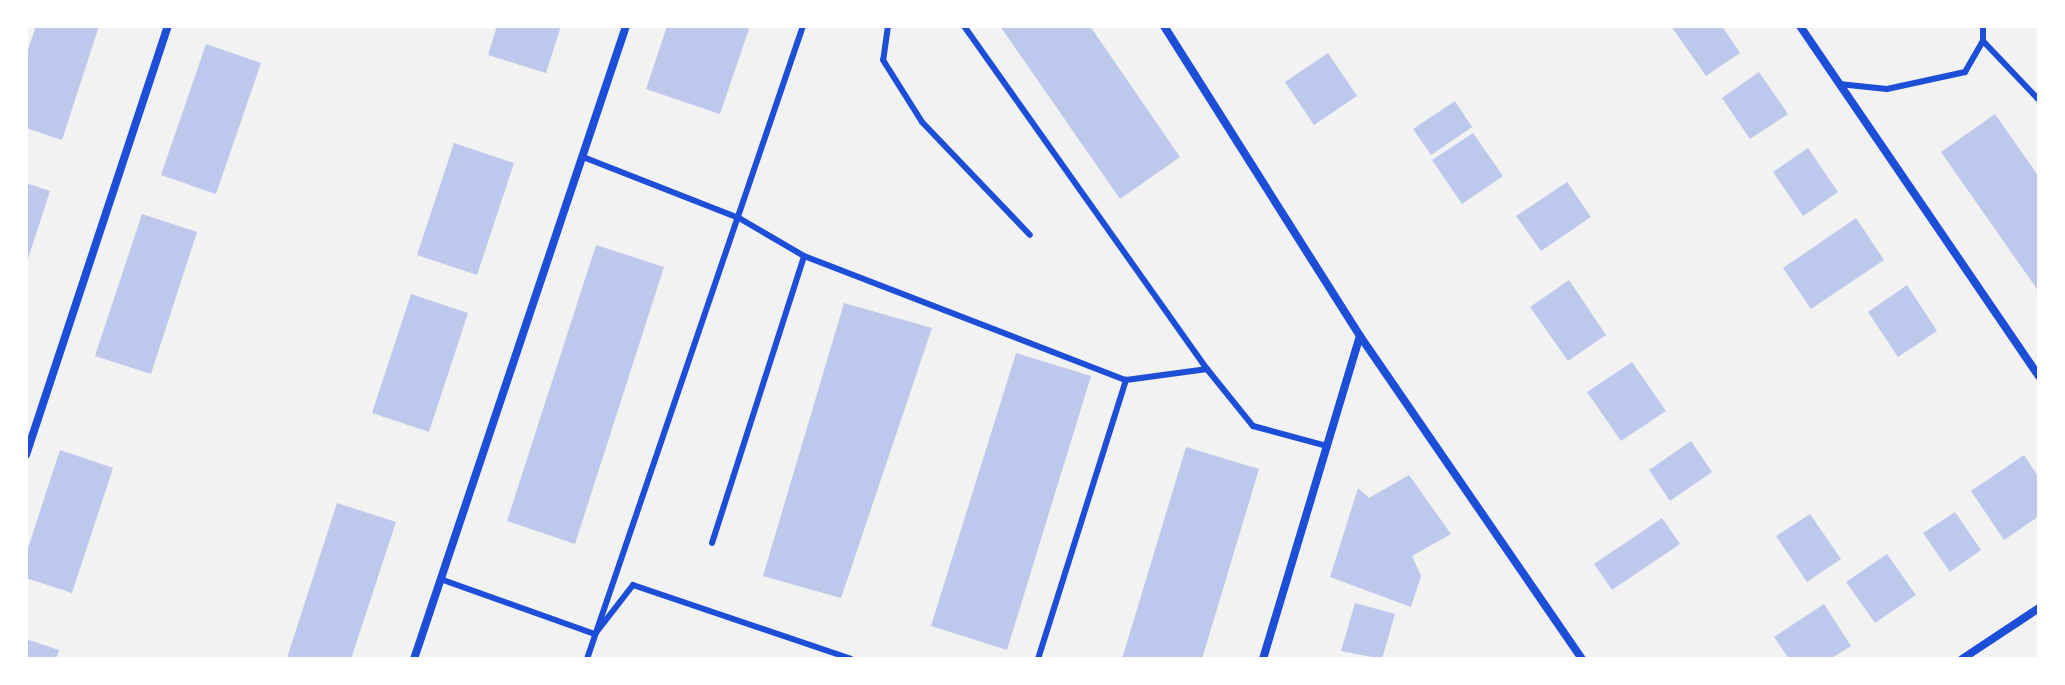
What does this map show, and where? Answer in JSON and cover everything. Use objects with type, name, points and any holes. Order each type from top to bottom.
[{"type":"street","points":[[26,455],[168,26]]},
{"type":"street","points":[[414,659],[443,580],[626,26]]},
{"type":"street","points":[[1164,26],[1360,336],[1582,659]]},
{"type":"street","points":[[1800,26],[2039,376]]},
{"type":"street","points":[[1263,659],[1360,336]]},
{"type":"street","points":[[1962,659],[2039,608]]},
{"type":"lane","points":[[587,659],[803,26]]},
{"type":"lane","points":[[888,26],[883,60],[922,122],[1030,235]]},
{"type":"lane","points":[[964,26],[1207,369],[1253,426],[1327,446]]},
{"type":"lane","points":[[1839,84],[1887,89],[1965,72],[1983,41],[1983,26]]},
{"type":"lane","points":[[1983,41],[2039,100]]},
{"type":"lane","points":[[583,157],[739,218],[804,256],[1126,380],[1207,369]]},
{"type":"lane","points":[[712,543],[804,256]]},
{"type":"lane","points":[[1038,659],[1126,380]]},
{"type":"lane","points":[[443,580],[595,634]]},
{"type":"lane","points":[[595,634],[633,585],[833,656],[851,659]]},
{"type":"building","points":[[36,26],[99,26],[62,140],[26,128],[26,55]]},
{"type":"building","points":[[497,26],[561,26],[546,73],[488,55]]},
{"type":"building","points":[[667,26],[750,26],[720,114],[646,89]]},
{"type":"building","points":[[1000,26],[1090,26],[1180,157],[1120,199]]},
{"type":"building","points":[[1671,26],[1722,26],[1740,53],[1706,76]]},
{"type":"building","points":[[206,44],[261,63],[216,194],[161,175]]},
{"type":"building","points":[[1328,53],[1357,96],[1314,125],[1285,82]]},
{"type":"building","points":[[1759,72],[1788,114],[1750,139],[1722,98]]},
{"type":"building","points":[[1455,101],[1472,127],[1431,155],[1413,129]]},
{"type":"building","points":[[1995,114],[2039,177],[2039,292],[1941,152]]},
{"type":"building","points":[[1473,133],[1503,176],[1462,204],[1432,160]]},
{"type":"building","points":[[454,143],[514,163],[477,275],[417,255]]},
{"type":"building","points":[[1808,148],[1838,192],[1803,216],[1773,172]]},
{"type":"building","points":[[1567,182],[1591,217],[1541,251],[1516,216]]},
{"type":"building","points":[[26,183],[50,191],[27,262],[26,262]]},
{"type":"building","points":[[142,214],[197,232],[151,374],[95,356]]},
{"type":"building","points":[[1856,218],[1884,260],[1811,309],[1783,268]]},
{"type":"building","points":[[596,245],[664,267],[575,544],[507,521]]},
{"type":"building","points":[[1569,280],[1606,335],[1568,361],[1530,307]]},
{"type":"building","points":[[1907,285],[1937,331],[1898,357],[1868,312]]},
{"type":"building","points":[[411,294],[468,313],[429,432],[372,413]]},
{"type":"building","points":[[844,303],[932,328],[841,598],[763,576]]},
{"type":"building","points":[[1016,353],[1091,376],[1007,650],[931,626]]},
{"type":"building","points":[[1632,362],[1666,411],[1621,441],[1587,392]]},
{"type":"building","points":[[1691,441],[1712,472],[1670,501],[1649,470]]},
{"type":"building","points":[[1186,447],[1259,469],[1202,659],[1122,659]]},
{"type":"building","points":[[60,450],[113,468],[72,593],[26,578],[26,554]]},
{"type":"building","points":[[2024,455],[2039,478],[2039,516],[2004,540],[1971,491]]},
{"type":"building","points":[[1409,475],[1451,534],[1412,556],[1421,576],[1411,607],[1330,577],[1358,488],[1369,498]]},
{"type":"building","points":[[337,503],[396,522],[351,659],[287,658]]},
{"type":"building","points":[[1955,512],[1981,550],[1950,572],[1923,533]]},
{"type":"building","points":[[1810,514],[1841,559],[1807,582],[1776,536]]},
{"type":"building","points":[[1662,518],[1680,544],[1612,590],[1594,564]]},
{"type":"building","points":[[1887,554],[1916,595],[1875,623],[1846,582]]},
{"type":"building","points":[[1355,603],[1395,614],[1382,659],[1341,651]]},
{"type":"building","points":[[1824,604],[1851,646],[1830,659],[1789,659],[1774,637]]},
{"type":"building","points":[[26,639],[59,650],[56,659],[26,659]]}]
